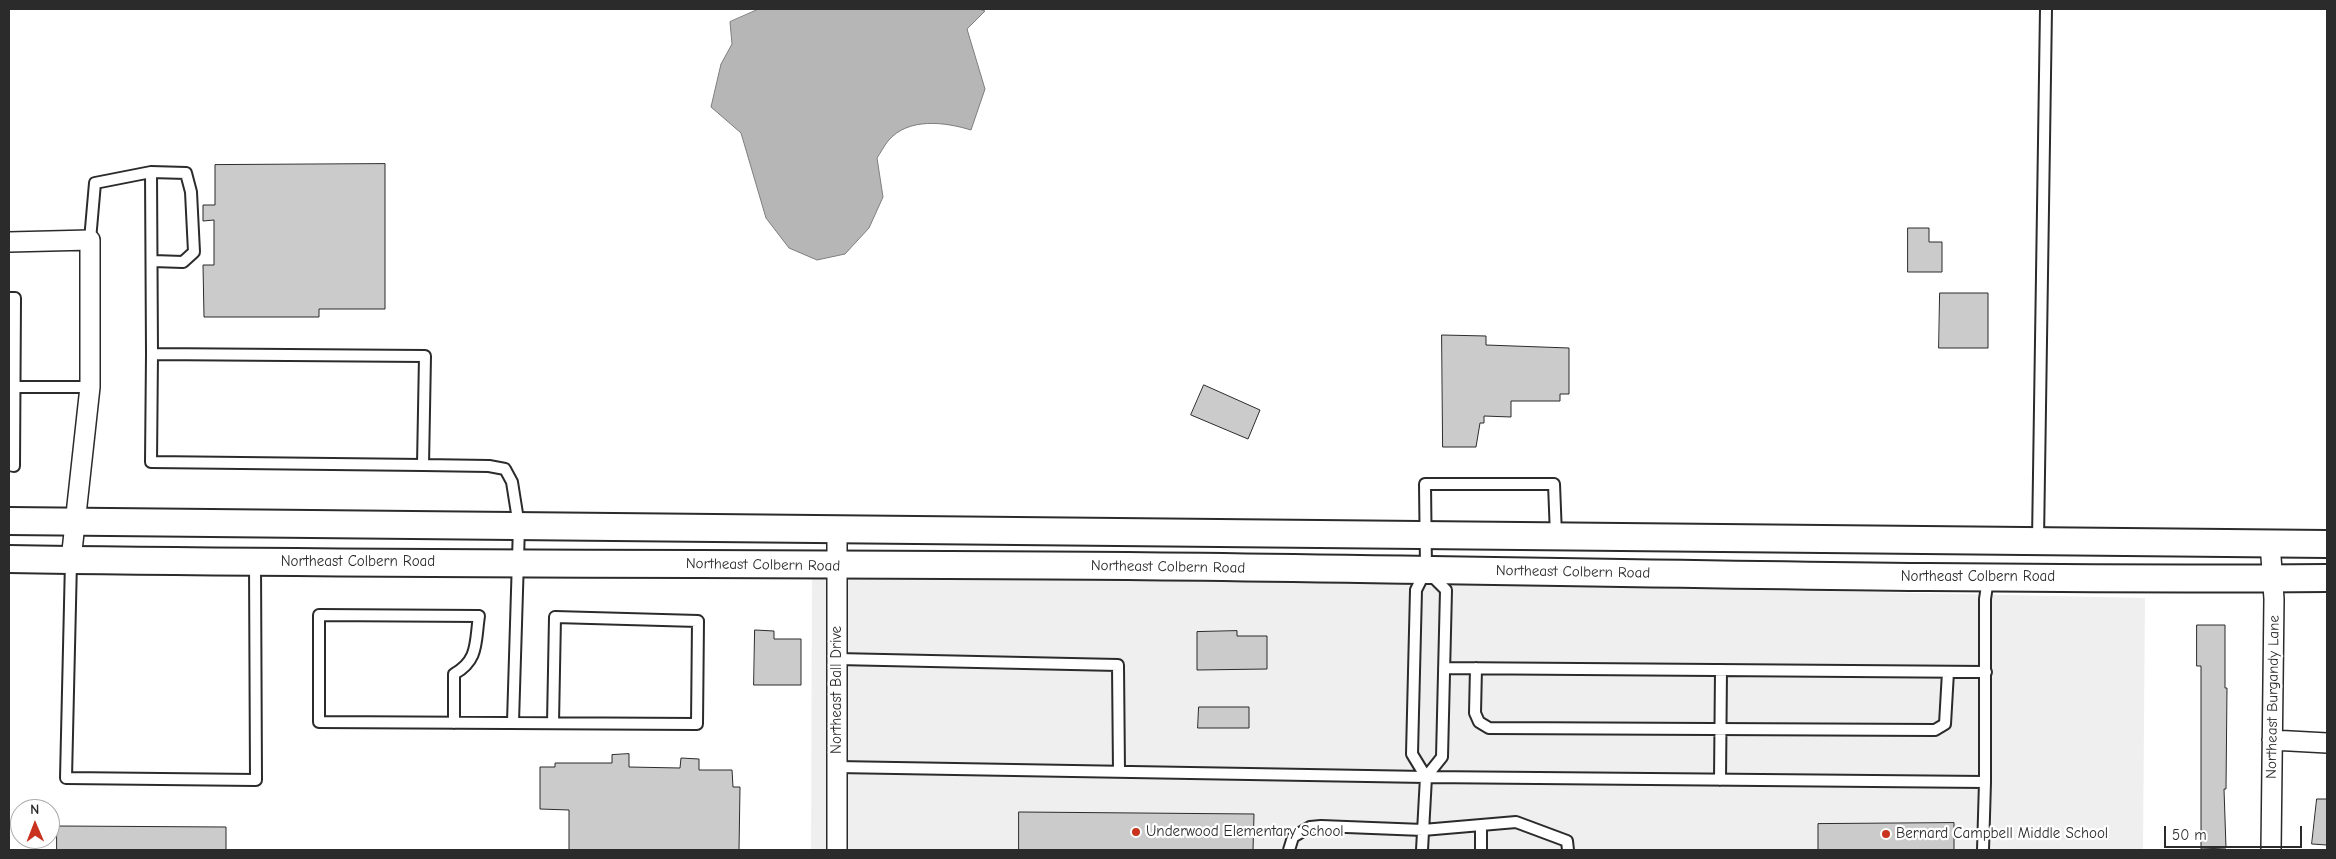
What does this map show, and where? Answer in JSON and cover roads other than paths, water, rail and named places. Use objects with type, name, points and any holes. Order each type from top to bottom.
[{"type":"main road","points":[[9,521],[2327,544]]},
{"type":"main road","name":"Northeast Colbern Road","points":[[9,559],[1426,570],[1988,577],[2327,578]]},
{"type":"street","points":[[9,242],[90,240],[90,386],[71,560]]},
{"type":"street","name":"Northeast Ball Drive","points":[[837,529],[837,850]]},
{"type":"street","name":"Northeast Burgandy Lane","points":[[2270,543],[2271,579],[2274,599],[2271,850]]},
{"type":"street","points":[[2272,740],[2327,743]]},
{"type":"lane","points":[[2038,541],[2046,9]]},
{"type":"lane","points":[[90,240],[95,183],[151,172],[186,173],[191,192],[194,252],[183,262],[153,262]]},
{"type":"lane","points":[[151,172],[153,262],[151,462],[423,464],[489,466],[505,469],[512,482],[519,526],[513,722]]},
{"type":"lane","points":[[9,298],[15,298],[12,387],[14,466],[9,466]]},
{"type":"lane","points":[[152,354],[425,356],[423,464]]},
{"type":"lane","points":[[12,387],[90,386]]},
{"type":"lane","points":[[1422,850],[1426,777],[1412,754],[1416,590],[1426,570],[1426,484],[1554,484],[1556,536]]},
{"type":"lane","points":[[71,560],[66,778],[106,779],[256,780],[255,562]]},
{"type":"lane","points":[[1426,570],[1446,590],[1442,757],[1426,777]]},
{"type":"lane","points":[[1983,850],[1986,672],[1985,599],[1988,577]]},
{"type":"lane","points":[[454,723],[454,674],[473,658],[479,616],[320,615],[319,722],[454,723],[513,722],[553,723],[697,724],[698,621],[555,617],[553,723]]},
{"type":"lane","points":[[837,659],[1118,665],[1119,772]]},
{"type":"lane","points":[[1444,668],[1986,672]]},
{"type":"lane","points":[[1476,668],[1475,713],[1479,722],[1489,728],[1935,730],[1945,724],[1948,672]]},
{"type":"lane","points":[[1720,780],[1721,670]]},
{"type":"lane","points":[[837,767],[1426,777],[1985,782]]},
{"type":"lane","points":[[1289,850],[1293,837],[1310,827],[1423,830],[1516,822],[1567,841],[1568,850]]},
{"type":"lane","points":[[1481,825],[1481,850]]},
{"type":"place","name":"Underwood Elementary School","points":[[1136,832]]},
{"type":"place","name":"Bernard Campbell Middle School","points":[[1886,834]]}]
